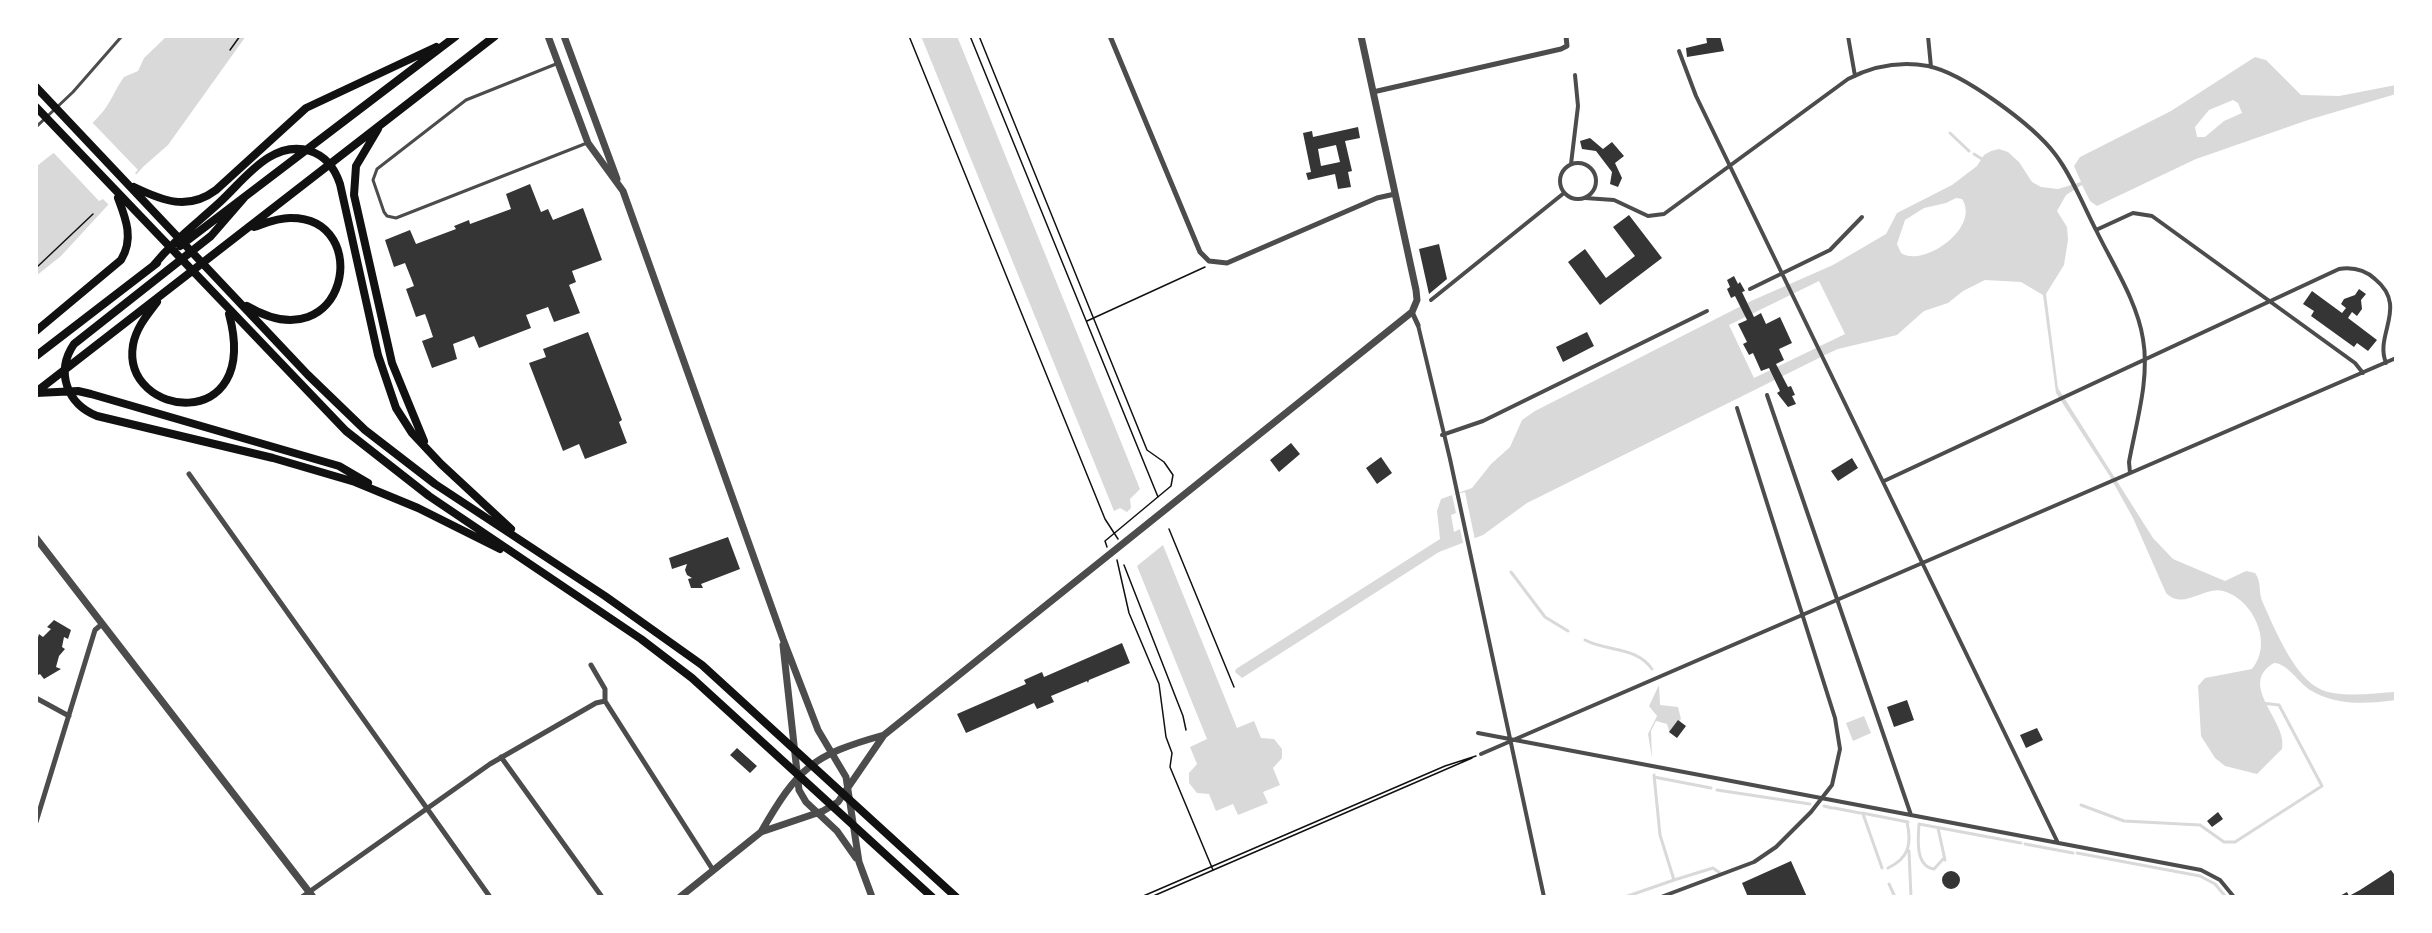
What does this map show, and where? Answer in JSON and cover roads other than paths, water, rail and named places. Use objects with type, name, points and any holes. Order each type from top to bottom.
[{"type":"main road","points":[[36,356],[456,36]]},
{"type":"main road","points":[[36,393],[495,36]]},
{"type":"main road","points":[[127,184],[172,202],[200,200],[216,190],[292,118],[318,101],[447,43]]},
{"type":"main road","points":[[36,87],[330,397],[387,449],[435,484],[680,648],[762,718],[956,897]]},
{"type":"main road","points":[[36,107],[319,406],[378,459],[453,513],[659,652],[751,730],[932,897]]},
{"type":"main road","points":[[380,125],[354,172],[353,189],[386,342],[400,389],[428,449]]},
{"type":"main road","points":[[153,266],[175,239],[272,155],[290,149],[312,152],[331,166],[343,197],[375,344],[396,408],[412,433],[465,489],[539,553]]},
{"type":"main road","points":[[36,331],[114,268],[124,256],[128,243],[128,229],[117,194]]},
{"type":"main road","points":[[244,198],[211,236],[82,336],[68,354],[65,381],[75,402],[97,416],[242,451],[381,491]]},
{"type":"main road","points":[[236,298],[265,315],[285,321],[300,320],[315,314],[327,305],[336,292],[342,273],[336,246],[327,233],[312,223],[296,218],[277,220],[247,229]]},
{"type":"main road","points":[[164,293],[140,326],[133,345],[134,366],[147,387],[158,396],[176,402],[205,399],[219,390],[229,377],[236,348],[225,307]]},
{"type":"main road","points":[[36,393],[82,392],[339,466],[381,491],[525,561]]},
{"type":"street","points":[[564,36],[712,435],[783,639],[818,730],[844,772],[859,862],[872,897]]},
{"type":"street","points":[[1110,36],[1200,252],[1207,260],[1216,264],[1227,263],[1395,194]]},
{"type":"street","points":[[761,832],[818,813],[838,802],[884,735],[1412,312],[1417,296],[1361,36]]},
{"type":"street","points":[[1372,92],[1561,49],[1567,46],[1566,36]]},
{"type":"street","points":[[1848,36],[1855,76]]},
{"type":"street","points":[[1928,36],[1931,67]]},
{"type":"street","points":[[547,38],[588,143],[617,181]]},
{"type":"street","points":[[1679,51],[1696,96],[1924,562],[2058,843]]},
{"type":"street","points":[[1575,75],[1578,106],[1571,164],[1560,177],[1563,193],[1572,199],[1614,200],[1643,214],[1659,216],[1672,211],[1855,76],[1891,64],[1931,67],[1971,87],[2030,128],[2055,153],[2096,230],[2140,323],[2145,360],[2129,462],[2130,473]]},
{"type":"street","points":[[1571,164],[1585,165],[1595,175],[1594,190],[1585,198]]},
{"type":"street","points":[[1431,300],[1563,193]]},
{"type":"street","points":[[2096,230],[2129,214],[2148,214],[2355,363],[2363,373]]},
{"type":"street","points":[[1750,289],[1830,250],[1862,217]]},
{"type":"street","points":[[1884,481],[2337,270],[2350,268],[2367,273],[2382,285],[2390,304],[2390,322],[2382,348],[2386,363]]},
{"type":"street","points":[[1442,435],[1483,421],[1707,311]]},
{"type":"street","points":[[1412,312],[1418,325],[1457,494],[1544,897]]},
{"type":"street","points":[[1479,755],[2396,358]]},
{"type":"street","points":[[1767,394],[1835,600],[1911,815]]},
{"type":"street","points":[[1661,897],[1754,862],[1776,847],[1823,799],[1832,785],[1840,749],[1835,718],[1737,408]]},
{"type":"street","points":[[189,474],[490,897]]},
{"type":"street","points":[[36,538],[311,894]]},
{"type":"street","points":[[36,822],[95,630],[102,624]]},
{"type":"street","points":[[783,639],[797,778],[801,794],[837,831],[859,862]]},
{"type":"street","points":[[591,665],[605,689],[605,701],[713,870]]},
{"type":"street","points":[[36,698],[69,716]]},
{"type":"street","points":[[302,897],[311,894],[426,808],[501,757],[596,703],[605,701]]},
{"type":"street","points":[[1478,733],[2201,870],[2217,878],[2234,897]]},
{"type":"street","points":[[680,897],[761,832],[797,778],[812,762],[884,735]]},
{"type":"street","points":[[501,757],[602,897]]},
{"type":"lane","points":[[36,127],[72,92],[122,36]]},
{"type":"lane","points":[[558,63],[466,100],[377,169],[373,180],[384,212],[387,216],[396,218],[588,143]]},
{"type":"waterway","points":[[1950,133],[1969,151]]},
{"type":"waterway","points":[[1974,154],[1982,159]]},
{"type":"waterway","points":[[1511,572],[1545,617],[1568,631]]},
{"type":"waterway","points":[[1585,640],[1638,656],[1652,669]]},
{"type":"waterway","points":[[2081,805],[2124,821],[2200,825],[2224,842],[2235,842],[2322,786],[2279,705],[2261,703]]},
{"type":"waterway","points":[[1625,897],[1674,880],[1660,835],[1654,775]]},
{"type":"waterway","points":[[1654,777],[1711,788]]},
{"type":"waterway","points":[[1717,790],[1810,804]]},
{"type":"waterway","points":[[1824,806],[1832,808]]},
{"type":"waterway","points":[[1834,808],[1860,813]]},
{"type":"waterway","points":[[1862,813],[1908,822]]},
{"type":"waterway","points":[[1863,814],[1882,868]]},
{"type":"waterway","points":[[1888,868],[1905,855],[1909,844],[1907,822]]},
{"type":"waterway","points":[[1919,824],[2021,843]]},
{"type":"waterway","points":[[1919,824],[1919,851],[1924,863],[1934,869],[1944,858]]},
{"type":"waterway","points":[[1938,828],[1945,860]]},
{"type":"waterway","points":[[2025,844],[2073,853]]},
{"type":"waterway","points":[[1909,851],[1911,897]]},
{"type":"waterway","points":[[2077,853],[2200,876],[2215,884],[2226,897]]},
{"type":"waterway","points":[[1674,880],[1713,868],[1720,873]]},
{"type":"waterway","points":[[1889,884],[1895,897]]}]
